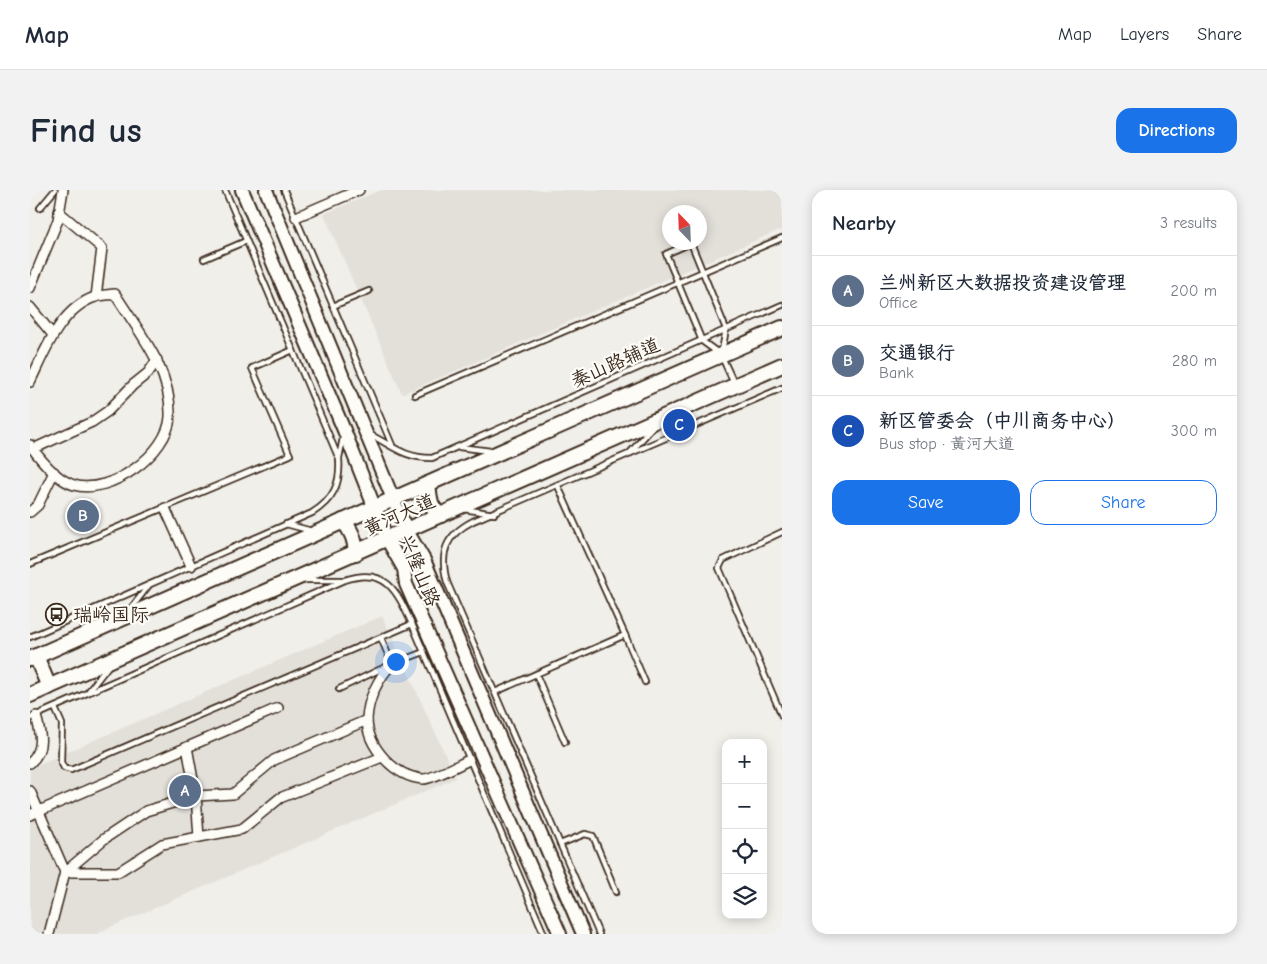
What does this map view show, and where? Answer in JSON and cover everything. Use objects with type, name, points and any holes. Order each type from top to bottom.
[{"type":"main road","name":"黄河大道","points":[[33,657],[782,328]]},
{"type":"main road","name":"黄河大道","points":[[30,696],[782,365]]},
{"type":"main road","points":[[428,484],[434,511],[441,515]]},
{"type":"main road","points":[[343,521],[350,528],[355,541],[356,553]]},
{"type":"main road","points":[[33,657],[49,687]]},
{"type":"street","points":[[30,288],[59,212],[62,190]]},
{"type":"street","name":"兴隆山路","points":[[242,190],[344,430],[373,508],[387,540],[404,569],[406,584],[560,934]]},
{"type":"street","name":"兴隆山路","points":[[266,190],[378,464],[407,531],[424,560],[440,602],[583,934]]},
{"type":"street","points":[[296,217],[360,190]]},
{"type":"street","points":[[59,212],[102,248],[96,297]]},
{"type":"street","points":[[30,382],[53,335],[76,308],[96,297],[115,294],[157,360],[167,386],[170,418],[163,440],[138,466],[116,481],[96,487],[74,485],[54,472],[32,447],[92,422],[108,411],[133,384],[148,373],[157,360]]},
{"type":"street","points":[[30,307],[53,335]]},
{"type":"street","points":[[360,472],[378,464]]},
{"type":"street","points":[[30,512],[38,506],[54,472]]},
{"type":"street","points":[[165,508],[191,566]]},
{"type":"street","points":[[404,569],[424,560]]},
{"type":"street","points":[[392,664],[384,672],[372,694],[367,720],[382,757],[396,771],[411,777],[425,779],[469,760]]},
{"type":"street","points":[[34,812],[278,708]]},
{"type":"street","points":[[30,763],[39,752],[42,735],[33,717]]},
{"type":"street","points":[[49,934],[65,872],[104,838],[146,812],[196,796],[233,794],[274,760],[367,720]]},
{"type":"street","points":[[187,747],[196,796],[199,837]]},
{"type":"street","points":[[65,872],[118,872],[162,844],[242,830],[280,798],[382,757]]},
{"type":"street","points":[[30,792],[34,812],[65,872]]},
{"type":"lane","points":[[40,208],[54,190]]},
{"type":"lane","points":[[225,190],[339,459]]},
{"type":"lane","points":[[284,190],[392,445]]},
{"type":"lane","points":[[415,395],[782,238]]},
{"type":"lane","points":[[204,259],[246,241]]},
{"type":"lane","points":[[675,250],[666,254],[702,341],[721,355],[735,386]]},
{"type":"lane","points":[[694,250],[726,329],[721,355]]},
{"type":"lane","points":[[333,306],[370,291]]},
{"type":"lane","name":"秦山路辅道","points":[[365,432],[392,445],[400,453],[416,458],[432,458],[782,305]]},
{"type":"lane","points":[[30,564],[290,455],[252,368],[293,350]]},
{"type":"lane","points":[[599,934],[447,582],[443,568],[444,553],[450,539],[460,528],[782,388]]},
{"type":"lane","points":[[627,456],[660,419]]},
{"type":"lane","points":[[30,636],[312,513],[323,506],[332,496],[338,485],[339,459],[344,430]]},
{"type":"lane","points":[[459,447],[500,452]]},
{"type":"lane","points":[[558,486],[645,682]]},
{"type":"lane","points":[[458,508],[494,514]]},
{"type":"lane","points":[[286,524],[318,532]]},
{"type":"lane","points":[[782,532],[723,560],[719,568],[782,716]]},
{"type":"lane","points":[[33,717],[345,580],[358,575],[373,576],[386,581],[402,601],[544,934]]},
{"type":"lane","points":[[295,580],[345,580]]},
{"type":"lane","points":[[440,602],[447,582]]},
{"type":"lane","points":[[124,617],[150,584]]},
{"type":"lane","points":[[406,584],[408,615]]},
{"type":"lane","points":[[55,708],[62,724],[61,762],[64,768],[71,770],[412,624]]},
{"type":"lane","points":[[495,692],[625,635]]},
{"type":"lane","points":[[381,638],[392,664]]},
{"type":"lane","points":[[339,689],[392,664],[424,652]]},
{"type":"lane","points":[[87,693],[113,659]]},
{"type":"lane","points":[[536,674],[565,742]]},
{"type":"lane","points":[[560,844],[585,834],[593,836],[616,892]]},
{"type":"shaded area","points":[[381,190],[782,190],[782,229],[402,394],[324,214]]},
{"type":"shaded area","points":[[382,616],[456,778],[99,932],[100,934],[30,934],[30,768]]},
{"type":"place","name":"新区管委会（中川商务中心）","points":[[679,425]]},
{"type":"place","name":"交通银行","points":[[83,516]]},
{"type":"place","name":"瑞岭国际","points":[[57,614]]},
{"type":"place","name":"兰州新区大数据投资建设管理","points":[[185,791]]}]
